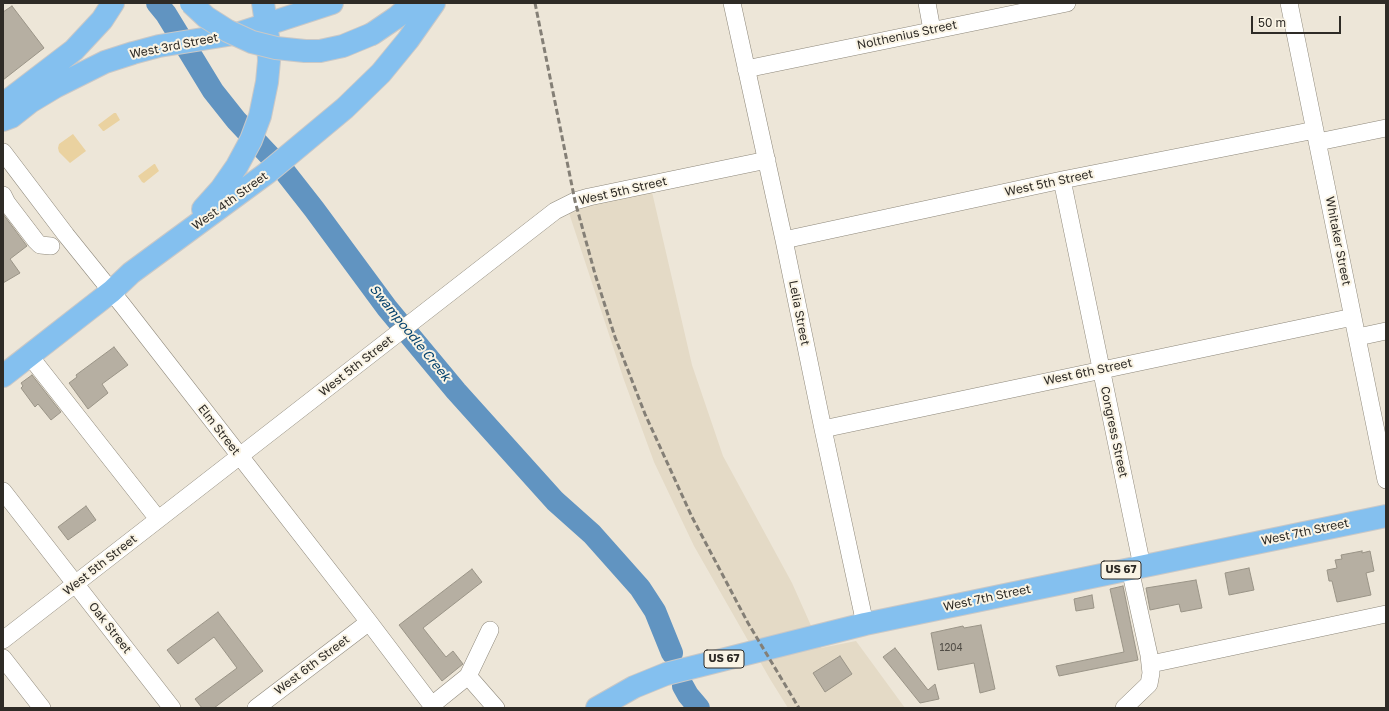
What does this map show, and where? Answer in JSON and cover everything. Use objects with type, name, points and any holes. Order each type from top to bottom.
[{"type":"main road","points":[[191,3],[206,17],[228,31],[252,42],[276,48],[305,51],[320,51],[343,46],[372,34],[393,20],[413,3]]},
{"type":"main road","points":[[167,247],[221,189],[237,166],[251,140],[264,101],[269,61],[267,25],[263,3]]},
{"type":"main road","name":"West 3rd Street","points":[[3,120],[44,93],[88,69],[105,62],[147,49],[240,33],[332,3]]},
{"type":"main road","name":"West 4th Street","points":[[3,376],[112,291],[131,273],[290,155],[345,108],[381,73],[408,40],[434,3]]},
{"type":"main road","points":[[3,104],[74,50],[108,12]]},
{"type":"main road","name":"West 7th Street","points":[[597,708],[634,687],[666,674],[865,624],[1386,516]]},
{"type":"street","name":"Lelia Street","points":[[732,3],[767,160],[865,624]]},
{"type":"street","points":[[927,3],[932,30]]},
{"type":"street","name":"Nolthenius Street","points":[[746,68],[1067,3]]},
{"type":"street","name":"Whitaker Street","points":[[1289,3],[1386,480]]},
{"type":"street","name":"West 5th Street","points":[[784,240],[1062,180],[1316,136],[1386,128]]},
{"type":"street","name":"Elm Street","points":[[3,152],[433,706]]},
{"type":"street","name":"West 5th Street","points":[[3,640],[555,211],[589,197],[767,160]]},
{"type":"street","points":[[3,189],[8,182],[20,174]]},
{"type":"street","name":"Congress Street","points":[[1062,180],[1101,369],[1136,567],[1151,664],[1149,684],[1124,708]]},
{"type":"street","points":[[3,195],[7,203],[36,241],[40,245],[51,246]]},
{"type":"street","name":"West 6th Street","points":[[823,429],[1101,369],[1353,317]]},
{"type":"street","points":[[1358,337],[1386,331]]},
{"type":"street","points":[[30,355],[158,520]]},
{"type":"street","name":"Oak Street","points":[[3,491],[172,708]]},
{"type":"street","points":[[1151,664],[1386,614]]},
{"type":"street","name":"West 6th Street","points":[[256,708],[369,622]]},
{"type":"street","points":[[433,706],[468,676],[490,630]]},
{"type":"street","points":[[3,658],[42,708]]},
{"type":"street","points":[[468,676],[496,708]]},
{"type":"shaded area","points":[[116,113],[120,120],[103,131],[98,125]]},
{"type":"shaded area","points":[[73,134],[86,151],[70,163],[59,152],[58,148],[59,144]]},
{"type":"shaded area","points":[[154,164],[159,171],[144,183],[142,182],[138,176]]},
{"type":"shaded area","points":[[652,192],[692,365],[723,456],[792,583],[821,648],[856,641],[905,708],[788,708],[694,546],[654,462],[624,380],[569,213],[594,204]]},
{"type":"building","points":[[12,6],[44,48],[3,80],[3,12]]},
{"type":"building","points":[[3,214],[27,246],[10,259],[20,273],[3,283]]},
{"type":"building","points":[[114,347],[128,365],[102,384],[108,393],[88,409],[69,383],[77,377],[76,375]]},
{"type":"building","points":[[32,375],[61,412],[51,420],[38,404],[35,407],[21,388],[23,386],[21,383]]},
{"type":"building","points":[[86,506],[96,520],[68,540],[58,527]]},
{"type":"building","points":[[1362,551],[1362,553],[1370,551],[1374,571],[1366,573],[1371,595],[1337,602],[1332,581],[1329,581],[1327,570],[1337,568],[1335,560],[1342,559],[1341,555]]},
{"type":"building","points":[[1249,568],[1254,590],[1229,595],[1225,573]]},
{"type":"building","points":[[472,569],[482,582],[423,628],[446,657],[453,651],[463,664],[442,681],[399,625]]},
{"type":"building","points":[[1196,580],[1202,608],[1181,612],[1179,604],[1150,610],[1146,588]]},
{"type":"building","points":[[1123,586],[1138,660],[1059,676],[1056,666],[1124,652],[1110,589]]},
{"type":"building","points":[[1092,595],[1094,608],[1076,611],[1074,599]]},
{"type":"building","points":[[218,612],[263,671],[214,708],[202,708],[195,699],[237,668],[214,637],[178,664],[167,650]]},
{"type":"building","points":[[981,625],[995,689],[980,693],[974,663],[938,670],[931,633],[963,626],[964,628]]},
{"type":"building","points":[[895,648],[928,690],[935,684],[939,699],[920,703],[883,657]]},
{"type":"building","points":[[840,656],[852,674],[825,692],[813,673]]},
{"type":"waterway","name":"Swampoodle Creek","points":[[157,3],[166,14],[213,91],[236,120],[285,172],[387,308],[456,391],[555,501],[592,534],[640,588],[655,611],[672,653]]},
{"type":"waterway","name":"Swampoodle Creek","points":[[683,686],[688,695],[699,708]]},
{"type":"railway","points":[[535,3],[575,201],[595,274],[615,337],[645,414],[692,517],[748,623],[799,708]]}]
